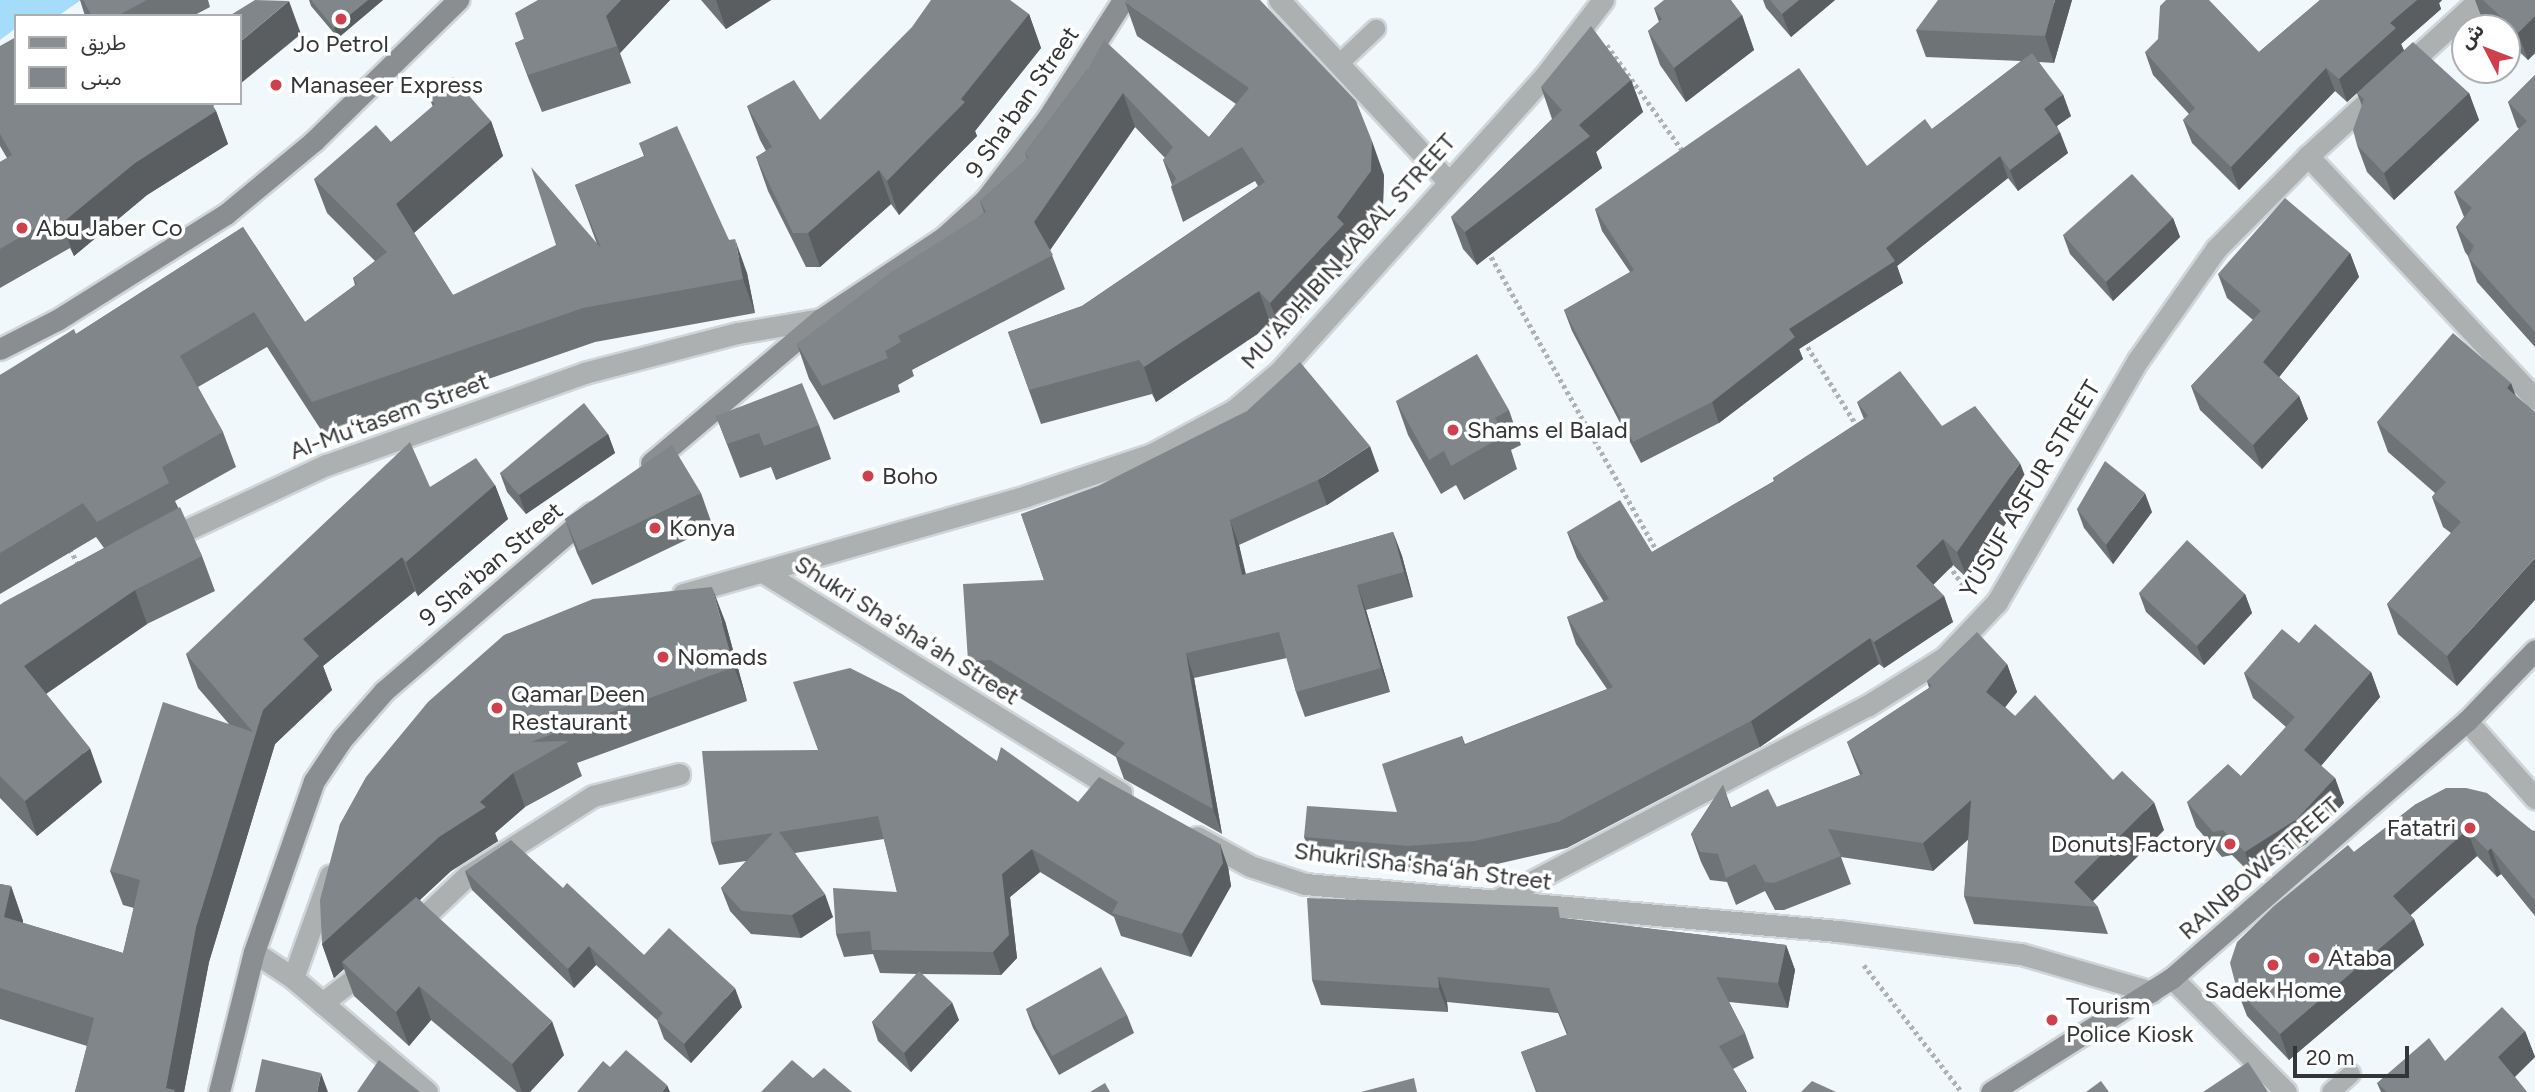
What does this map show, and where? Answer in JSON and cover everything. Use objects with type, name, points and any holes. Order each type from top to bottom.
[{"type":"street","points":[[0,349],[57,320],[226,214],[314,141],[458,0]]},
{"type":"street","name":"9 Shaʻban Street","points":[[637,475],[821,319],[944,237],[985,200],[1047,119],[1123,0]]},
{"type":"street","points":[[1279,0],[1448,181]]},
{"type":"street","name":"MU'ADH BIN JABAL STREET","points":[[657,601],[1026,496],[1140,458],[1234,410],[1280,370],[1589,22],[1603,0]]},
{"type":"street","name":"YUSUF ASFUR STREET","points":[[1490,903],[1867,706],[1945,657],[1985,616],[2174,302],[2216,249],[2308,156],[2479,0]]},
{"type":"street","points":[[2308,156],[2535,399]]},
{"type":"street","name":"Al-Muʻtasem Street","points":[[144,551],[326,465],[584,373],[738,333],[821,319]]},
{"type":"street","name":"9 Shaʻban Street","points":[[219,1092],[254,952],[314,780],[342,739],[384,691],[606,501]]},
{"type":"street","name":"Shukri Shaʻshaʻah Street","points":[[763,572],[1140,805]]},
{"type":"street","name":"RAINBOW STREET","points":[[1991,1092],[2172,978],[2467,721],[2535,650]]},
{"type":"street","points":[[2467,721],[2535,798]]},
{"type":"street","points":[[322,1003],[388,951],[467,876],[593,796],[678,774]]},
{"type":"street","name":"Shukri Shaʻshaʻah Street","points":[[1174,824],[1250,866],[1305,884],[1490,903],[1838,931],[2021,954],[2152,992]]},
{"type":"street","points":[[293,978],[338,852]]},
{"type":"street","points":[[254,952],[293,978],[427,1092]]},
{"type":"street","points":[[2172,978],[2286,1092]]},
{"type":"lane","points":[[1340,63],[1376,29]]},
{"type":"lane","points":[[2331,1092],[2351,1074]]},
{"type":"path","points":[[1589,22],[1669,125],[1688,159]]},
{"type":"path","points":[[1482,241],[1665,565]]},
{"type":"path","points":[[1798,333],[1863,435]]},
{"type":"path","points":[[68,546],[81,569]]},
{"type":"path","points":[[1945,560],[1985,616]]},
{"type":"path","points":[[1838,931],[1962,1092]]},
{"type":"shaded area","points":[[0,0],[81,0],[61,14],[14,14],[14,30],[0,40]]},
{"type":"building","points":[[83,0],[147,0],[121,14],[91,14]]},
{"type":"building","points":[[255,0],[289,1],[242,40],[242,14],[232,14]]},
{"type":"building","points":[[311,0],[368,0],[334,28]]},
{"type":"building","points":[[538,0],[621,0],[606,16],[617,46],[528,75],[515,43],[524,39],[515,13]]},
{"type":"building","points":[[931,0],[1010,0],[1029,14],[961,99],[965,102],[887,181],[879,170],[808,233],[793,233],[756,157],[772,147],[747,106],[794,80],[820,120],[912,27]]},
{"type":"building","points":[[1260,0],[1356,101],[1372,141],[1371,171],[1337,217],[1344,224],[1270,303],[1259,291],[1144,367],[1139,360],[1029,390],[1008,332],[1082,306],[1265,182],[1242,147],[1171,187],[1176,178],[1163,160],[1173,147],[1123,93],[1034,222],[1053,255],[898,336],[901,342],[885,351],[888,358],[822,386],[797,344],[890,273],[986,212],[980,201],[1028,158],[1025,153],[1088,69],[1104,40],[1209,137],[1249,88],[1125,2]]},
{"type":"building","points":[[1664,0],[1731,0],[1742,15],[1674,68],[1648,31],[1662,19],[1654,8]]},
{"type":"building","points":[[1770,0],[1799,0],[1782,14]]},
{"type":"building","points":[[1938,0],[2055,0],[2045,36],[1916,30]]},
{"type":"building","points":[[2166,0],[2209,0],[2259,52],[2320,0],[2417,0],[2390,23],[2396,28],[2339,79],[2326,68],[2231,167],[2183,120],[2195,108],[2145,52],[2158,39],[2160,6]]},
{"type":"building","points":[[2483,0],[2535,0],[2535,16],[2521,30],[2521,14],[2498,14]]},
{"type":"building","points":[[1591,26],[1631,80],[1579,125],[1590,136],[1465,232],[1451,217],[1562,110],[1541,87]]},
{"type":"building","points":[[14,38],[14,105],[212,105],[216,111],[135,163],[62,223],[58,215],[0,249],[0,162],[12,155],[0,134],[0,46]]},
{"type":"building","points":[[2413,42],[2451,77],[2451,84],[2459,84],[2469,93],[2384,173],[2357,145],[2353,130],[2364,99],[2357,93]]},
{"type":"building","points":[[2032,53],[2063,94],[2044,109],[2060,132],[2010,170],[2000,156],[1886,248],[1895,261],[1789,329],[1795,337],[1712,402],[1633,442],[1564,310],[1634,270],[1595,209],[1799,68],[1867,166],[1925,119],[1932,129]]},
{"type":"building","points":[[2535,75],[2535,332],[2468,257],[2474,246],[2456,227],[2472,208],[2454,192],[2527,121],[2508,102]]},
{"type":"building","points":[[453,77],[491,121],[396,204],[453,295],[556,245],[531,167],[601,248],[575,185],[645,156],[639,143],[677,126],[729,240],[735,239],[743,279],[583,308],[312,402],[254,312],[180,356],[223,432],[162,467],[169,483],[97,522],[83,503],[0,553],[0,375],[74,329],[76,334],[243,227],[305,322],[357,284],[353,278],[387,252],[314,179],[376,125],[391,142],[435,104],[429,97]]},
{"type":"building","points":[[2132,174],[2173,218],[2106,282],[2063,235]]},
{"type":"building","points":[[2285,198],[2350,253],[2263,362],[2299,396],[2253,445],[2191,386],[2261,311],[2218,274]]},
{"type":"building","points":[[2453,333],[2511,383],[2507,388],[2535,412],[2535,558],[2447,656],[2387,604],[2461,522],[2432,497],[2446,482],[2377,422]]},
{"type":"building","points":[[1477,354],[1509,410],[1495,418],[1505,435],[1451,466],[1444,451],[1429,460],[1396,401]]},
{"type":"building","points":[[1300,362],[1370,446],[1318,480],[1230,520],[1242,575],[1393,532],[1404,572],[1357,585],[1381,668],[1296,692],[1279,632],[1186,653],[1213,809],[1115,755],[1125,743],[990,660],[968,661],[963,584],[1044,580],[1021,514],[1098,486],[1247,411]]},
{"type":"building","points":[[1900,371],[1942,426],[1975,406],[2020,463],[1957,552],[1943,539],[1916,566],[1944,596],[1874,642],[1870,638],[1751,721],[1558,822],[1475,841],[1408,846],[1304,837],[1307,806],[1397,812],[1382,764],[1462,736],[1464,745],[1613,687],[1567,617],[1609,599],[1567,532],[1620,500],[1652,552],[1775,481],[1773,478],[1868,416],[1857,402]]},
{"type":"building","points":[[802,383],[819,425],[764,446],[759,433],[727,444],[716,416]]},
{"type":"building","points":[[584,403],[608,434],[519,495],[500,473]]},
{"type":"building","points":[[410,442],[430,487],[476,458],[495,485],[406,562],[402,557],[303,639],[319,656],[263,710],[196,927],[166,1088],[175,1090],[174,1092],[75,1092],[94,1018],[0,988],[0,884],[11,886],[4,917],[123,953],[140,880],[110,871],[163,702],[253,732],[186,654]]},
{"type":"building","points":[[672,445],[701,493],[579,551],[565,519]]},
{"type":"building","points":[[2105,461],[2145,493],[2106,545],[2077,509]]},
{"type":"building","points":[[180,507],[202,556],[135,590],[24,666],[90,748],[25,801],[0,776],[0,605]]},
{"type":"building","points":[[2187,540],[2245,594],[2197,646],[2139,593]]},
{"type":"building","points":[[712,587],[734,667],[531,742],[569,741],[513,773],[480,802],[486,807],[439,837],[322,944],[320,900],[340,824],[366,777],[428,702],[504,635],[593,599]]},
{"type":"building","points":[[2315,624],[2371,672],[2304,750],[2335,778],[2297,819],[2245,852],[2223,830],[2213,832],[2187,802],[2228,764],[2241,776],[2295,717],[2244,673],[2282,629],[2299,643]]},
{"type":"building","points":[[1977,632],[2007,664],[1986,692],[2015,716],[2035,695],[2113,780],[2122,771],[2154,802],[2074,882],[2098,907],[1964,896],[1971,800],[1923,843],[1828,829],[1841,856],[1774,883],[1765,882],[1755,864],[1726,878],[1718,854],[1700,852],[1691,834],[1723,785],[1730,808],[1768,789],[1777,807],[1863,774],[1847,742],[1932,686],[1927,681]]},
{"type":"building","points":[[850,668],[902,694],[997,761],[1001,747],[1078,802],[1099,777],[1220,844],[1223,863],[1182,934],[1112,913],[1118,902],[1032,849],[1002,874],[1009,935],[993,952],[872,950],[870,931],[836,934],[833,888],[897,892],[878,816],[779,832],[825,894],[792,915],[742,911],[721,888],[773,833],[711,842],[702,751],[818,750],[793,682]]},
{"type":"building","points":[[2446,788],[2466,788],[2487,793],[2535,831],[2535,901],[2491,848],[2488,851],[2467,830],[2393,896],[2414,919],[2280,1034],[2237,990],[2230,963],[2237,942],[2274,906],[2348,845],[2354,852],[2416,804]]},
{"type":"building","points":[[511,840],[563,888],[567,883],[644,955],[669,928],[735,988],[684,1044],[657,1020],[663,1013],[589,946],[568,969],[465,871]]},
{"type":"building","points":[[416,897],[552,1021],[512,1064],[419,986],[396,1012],[342,962]]},
{"type":"building","points":[[1307,898],[1558,907],[1560,918],[1786,945],[1778,983],[1716,977],[1745,1033],[1719,1046],[1747,1092],[1537,1092],[1521,1052],[1568,1034],[1549,988],[1438,977],[1439,988],[1312,980]]},
{"type":"building","points":[[1101,967],[1127,1015],[1052,1056],[1026,1009]]},
{"type":"building","points":[[919,971],[952,1002],[904,1053],[872,1022]]},
{"type":"building","points":[[2502,1007],[2525,1031],[2498,1057],[2527,1092],[2387,1092],[2377,1083],[2429,1038],[2445,1061]]},
{"type":"building","points":[[626,1050],[667,1085],[662,1092],[577,1092],[603,1061],[610,1067]]},
{"type":"building","points":[[262,1059],[321,1073],[317,1092],[255,1092]]},
{"type":"building","points":[[379,1060],[420,1092],[357,1092]]},
{"type":"building","points":[[792,1060],[813,1078],[824,1068],[852,1092],[761,1092]]},
{"type":"building","points":[[2248,1062],[2268,1092],[2203,1092]]},
{"type":"building","points":[[1414,1078],[1417,1092],[1361,1092]]},
{"type":"building","points":[[1812,1081],[1836,1092],[1801,1092]]},
{"type":"building","points":[[2101,1081],[2109,1092],[2086,1092]]},
{"type":"building","points":[[1105,1083],[1110,1092],[1090,1092]]},
{"type":"place","name":"Jo Petrol","points":[[341,19]]},
{"type":"place","name":"Manaseer Express","points":[[276,85]]},
{"type":"place","name":"Abu Jaber Co","points":[[22,228]]},
{"type":"place","name":"Shams el Balad","points":[[1453,430]]},
{"type":"place","name":"Boho","points":[[868,476]]},
{"type":"place","name":"Konya","points":[[655,528]]},
{"type":"place","name":"Nomads","points":[[663,657]]},
{"type":"place","name":"Qamar Deen Restaurant","points":[[497,708]]},
{"type":"place","name":"Fatatri","points":[[2470,828]]},
{"type":"place","name":"Donuts Factory","points":[[2230,844]]},
{"type":"place","name":"Ataba","points":[[2314,958]]},
{"type":"place","name":"Sadek Home","points":[[2273,965]]},
{"type":"place","name":"Tourism Police Kiosk","points":[[2052,1020]]}]
